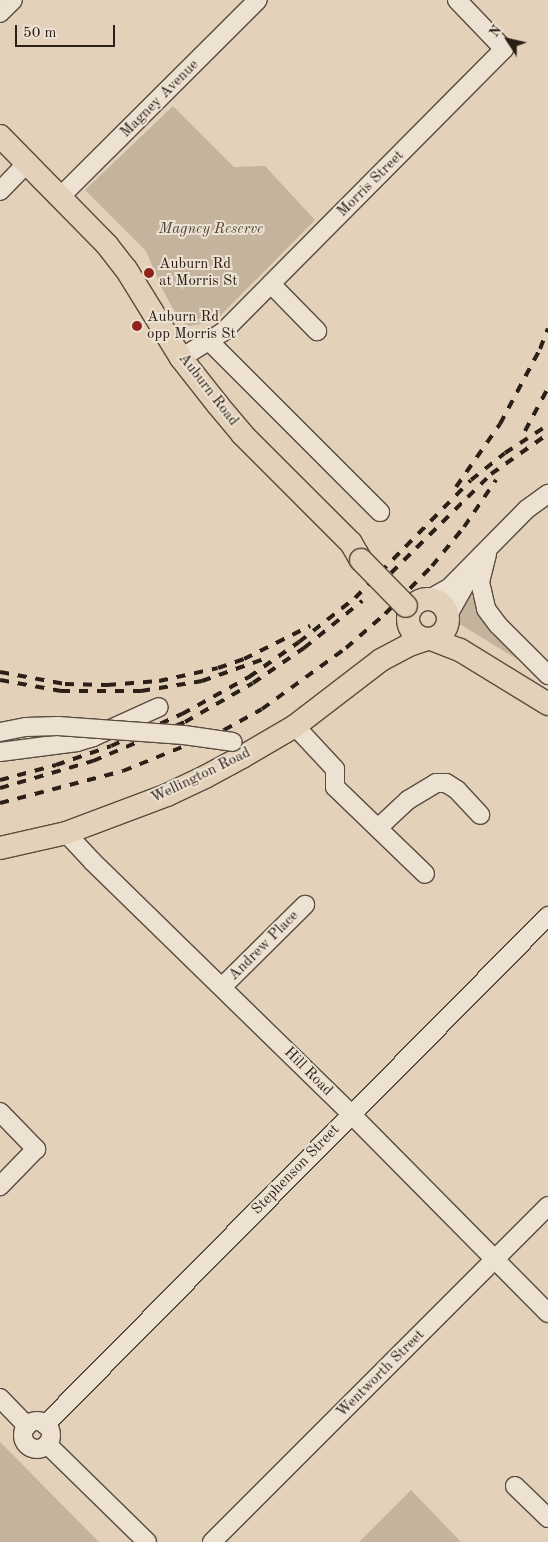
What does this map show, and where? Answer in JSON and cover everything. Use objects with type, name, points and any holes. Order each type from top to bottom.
[{"type":"main road","name":"Auburn Road","points":[[0,136],[112,251],[181,358],[242,434],[415,606]]},
{"type":"main road","points":[[548,688],[466,636],[448,617],[440,602],[415,606],[413,632],[460,650],[548,704]]},
{"type":"main road","name":"Wellington Road","points":[[381,660],[401,634],[415,606]]},
{"type":"main road","points":[[429,639],[444,632],[448,617]]},
{"type":"main road","name":"Wellington Road","points":[[0,848],[66,833],[167,795],[238,750],[294,726],[381,660],[400,649],[429,639]]},
{"type":"street","points":[[0,13],[13,0]]},
{"type":"street","name":"Magney Avenue","points":[[60,197],[258,0]]},
{"type":"street","name":"Morris Street","points":[[181,358],[223,332],[504,49],[456,0]]},
{"type":"street","points":[[0,190],[26,164]]},
{"type":"street","points":[[271,284],[317,331]]},
{"type":"street","name":"Auburn Road","points":[[209,341],[380,512]]},
{"type":"street","points":[[415,606],[449,588],[527,510],[548,494]]},
{"type":"street","points":[[448,617],[455,601],[487,552]]},
{"type":"street","points":[[487,552],[480,582],[486,609],[498,625],[548,675]]},
{"type":"street","points":[[0,752],[77,742],[159,707]]},
{"type":"street","points":[[0,732],[26,727],[58,726],[184,735],[238,750]]},
{"type":"street","points":[[294,726],[335,769],[335,787],[425,874]]},
{"type":"street","points":[[378,828],[408,800],[436,782],[446,783],[457,790],[480,815]]},
{"type":"street","name":"Hill Road","points":[[66,833],[92,861],[351,1114],[548,1313]]},
{"type":"street","name":"Andrew Place","points":[[222,987],[305,905]]},
{"type":"street","name":"Stephenson Street","points":[[45,1425],[548,916]]},
{"type":"street","points":[[0,1112],[36,1148],[0,1186]]},
{"type":"street","name":"Wentworth Street","points":[[212,1542],[548,1206]]},
{"type":"street","points":[[0,1398],[27,1426]]},
{"type":"street","points":[[27,1426],[38,1422],[45,1425],[50,1432],[47,1444]]},
{"type":"street","points":[[27,1426],[23,1438],[27,1445],[35,1449],[47,1444]]},
{"type":"street","points":[[47,1444],[147,1542]]},
{"type":"street","points":[[514,1486],[548,1518]]},
{"type":"green space","name":"Magney Reserve","points":[[173,106],[234,167],[265,166],[315,220],[219,317],[201,324],[188,326],[180,321],[161,287],[146,251],[85,190]]},
{"type":"green space","points":[[471,594],[483,620],[530,667],[458,623],[456,610]]},
{"type":"green space","points":[[0,1442],[99,1542],[0,1542]]},
{"type":"green space","points":[[411,1490],[461,1542],[359,1542]]},
{"type":"railway","points":[[456,487],[500,424],[540,349],[548,328]]},
{"type":"railway","points":[[525,431],[548,388]]},
{"type":"railway","points":[[0,780],[56,765],[111,746],[182,714],[249,677],[299,642],[355,598],[471,480],[505,453],[548,425]]},
{"type":"railway","points":[[391,573],[491,474],[548,434]]},
{"type":"railway","points":[[0,803],[123,771],[224,730],[262,709],[346,648],[385,614],[432,566],[464,527],[496,480]]},
{"type":"railway","points":[[0,788],[93,761],[185,722],[253,683],[304,648],[362,601]]},
{"type":"railway","points":[[0,672],[65,684],[107,685],[159,681],[218,668],[244,659],[310,626]]},
{"type":"railway","points":[[0,680],[61,691],[141,691],[202,681],[267,658]]},
{"type":"place","name":"Auburn Rd at Morris St","points":[[149,273]]},
{"type":"place","name":"Auburn Rd opp Morris St","points":[[137,326]]}]
